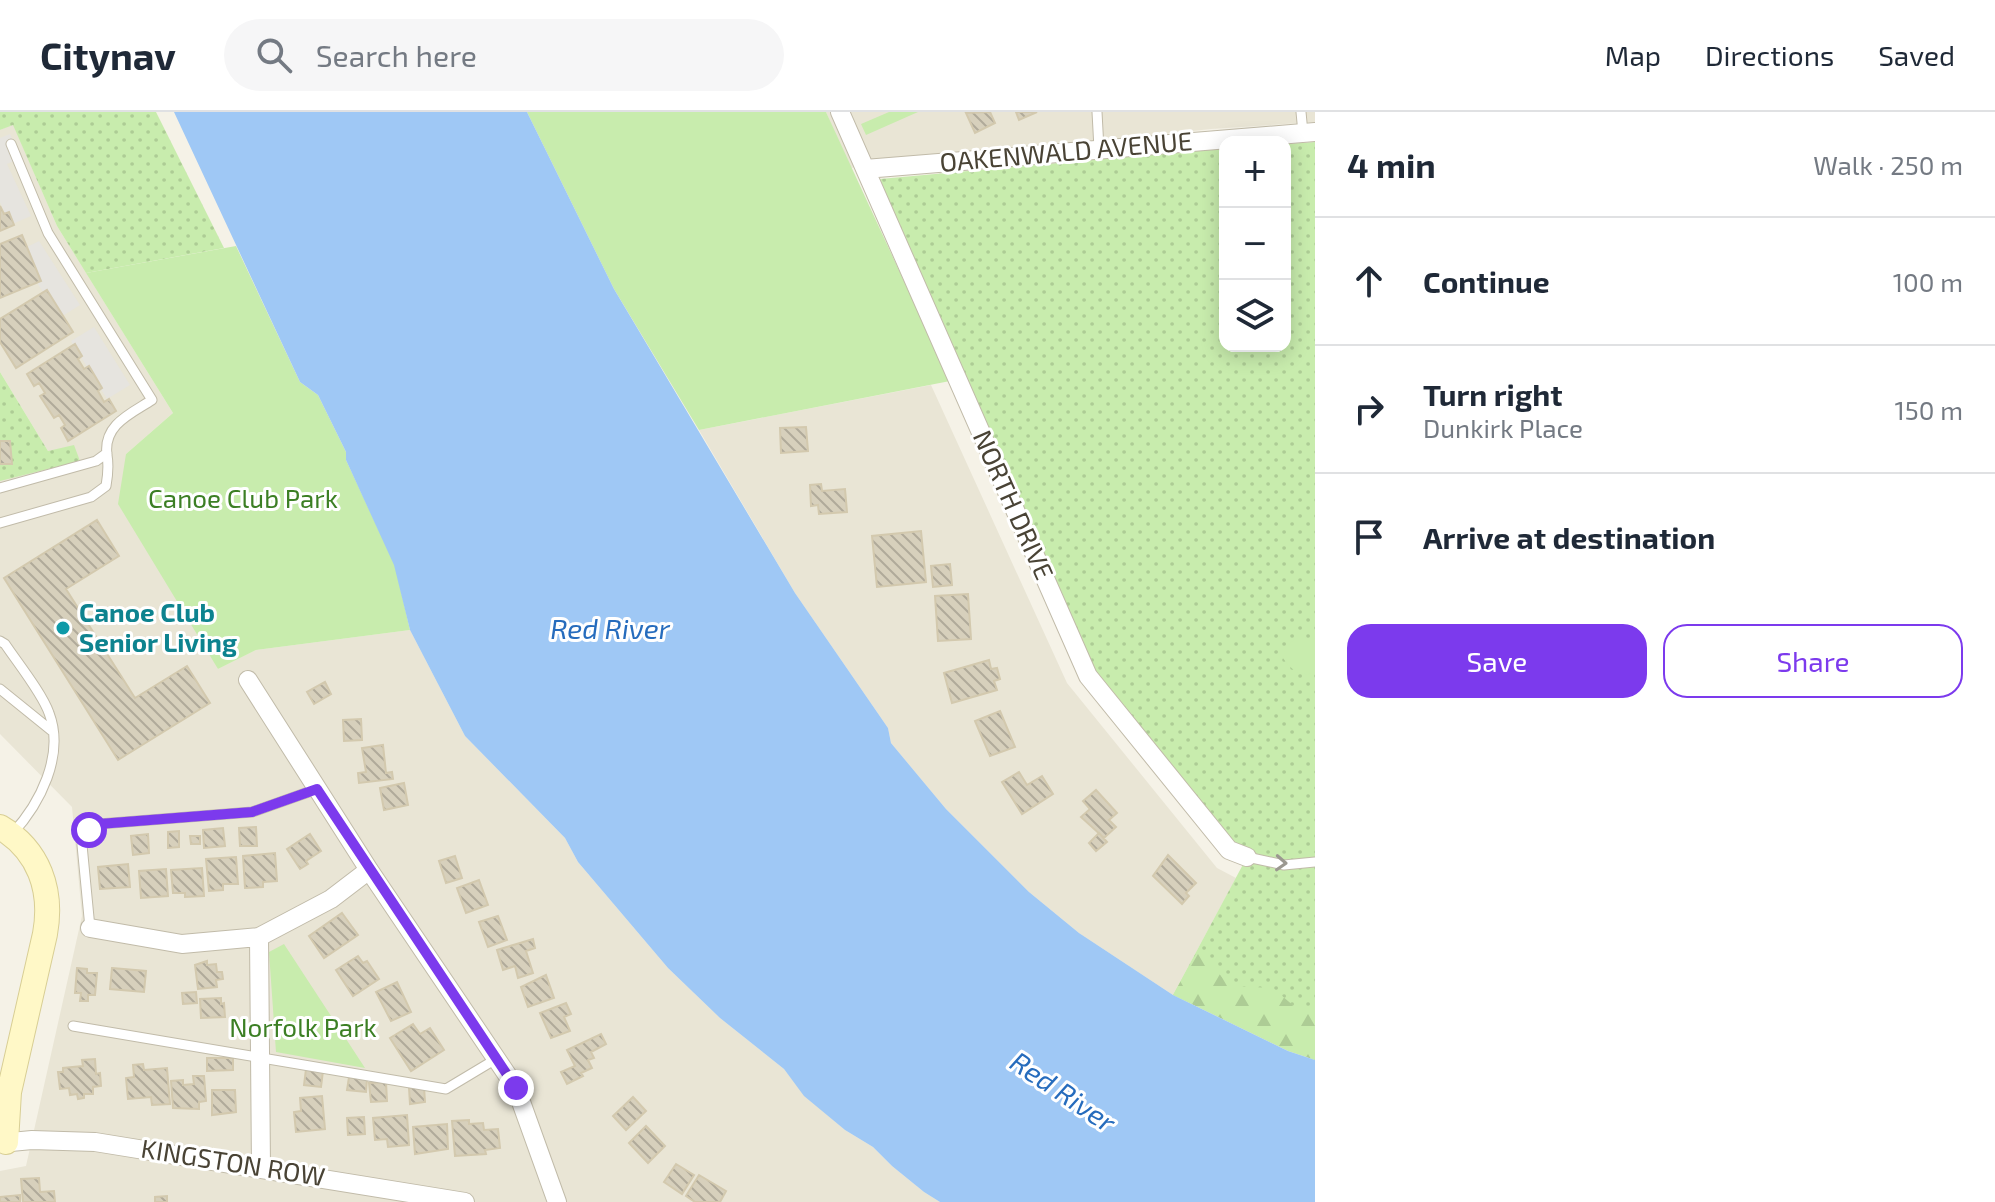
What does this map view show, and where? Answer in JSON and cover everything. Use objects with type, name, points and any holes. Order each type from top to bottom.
[{"type":"main road","points":[[3,1142],[9,1092],[48,909],[40,869],[31,854],[6,831]]},
{"type":"street","name":"NORTH DRIVE","points":[[840,112],[1088,676],[1229,850],[1247,857]]},
{"type":"street","name":"OAKENWALD AVENUE","points":[[865,169],[1309,132]]},
{"type":"street","points":[[248,680],[369,870],[516,1088],[557,1202]]},
{"type":"street","points":[[90,928],[182,944],[259,937],[331,899],[369,870]]},
{"type":"street","points":[[259,937],[261,1168]]},
{"type":"street","name":"KINGSTON ROW","points":[[3,1142],[95,1142],[465,1202]]},
{"type":"lane","points":[[1097,112],[1099,149]]},
{"type":"lane","points":[[1301,112],[1309,132]]},
{"type":"lane","points":[[0,523],[91,497],[106,486],[110,465],[107,453],[109,432],[120,420],[152,400],[48,233],[11,144]]},
{"type":"lane","points":[[0,488],[96,461],[107,453]]},
{"type":"lane","points":[[0,641],[5,644],[49,712],[52,731],[51,760],[42,791],[26,819],[6,831]]},
{"type":"lane","points":[[0,689],[52,731]]},
{"type":"lane","points":[[90,928],[82,845],[89,830],[99,824],[252,812],[317,789]]},
{"type":"lane","points":[[1247,857],[1284,865],[1315,862]]},
{"type":"lane","points":[[73,1026],[446,1089],[496,1059]]},
{"type":"shaded area","points":[[826,112],[1315,112],[1315,122],[1211,129],[850,168]]},
{"type":"shaded area","points":[[13,124],[57,226],[173,413],[126,454],[218,669],[256,650],[410,630],[465,736],[565,838],[578,862],[668,968],[720,1018],[784,1069],[805,1096],[940,1202],[0,1202],[0,1171],[26,1166],[82,916],[72,807],[0,734],[0,481],[48,451],[0,372],[0,130]]},
{"type":"shaded area","points":[[10,134],[21,158],[7,164],[31,216],[10,225],[0,202],[0,138]]},
{"type":"shaded area","points":[[39,241],[80,305],[61,317],[39,286],[23,249]]},
{"type":"shaded area","points":[[94,327],[130,385],[107,399],[71,341]]},
{"type":"shaded area","points":[[931,385],[1067,683],[1217,868],[1236,878],[1173,995],[1079,933],[1029,892],[946,809],[891,743],[888,728],[795,593],[699,430]]},
{"type":"green space","points":[[0,112],[156,112],[224,248],[86,273],[57,226],[13,125],[0,130]]},
{"type":"green space","points":[[527,112],[826,112],[950,381],[699,430],[614,289]]},
{"type":"green space","points":[[889,112],[918,112],[866,135],[861,124]]},
{"type":"green space","points":[[1315,142],[1315,1060],[1173,995],[1247,857],[1088,676],[958,379],[880,179],[1219,149],[1219,352],[1291,352],[1291,144]]},
{"type":"green space","name":"Canoe Club Park","points":[[236,246],[300,382],[318,395],[346,452],[346,460],[395,565],[410,630],[256,650],[218,669],[118,504],[126,454],[173,413],[86,273]]},
{"type":"green space","points":[[0,372],[48,451],[74,445],[80,461],[0,481]]},
{"type":"green space","points":[[1297,637],[1315,639],[1315,673],[1296,672],[1283,658],[1286,647]]},
{"type":"green space","name":"Norfolk Park","points":[[284,944],[365,1068],[276,1052],[269,952]]},
{"type":"green space","points":[[1198,950],[1230,986],[1273,988],[1296,1008],[1315,1007],[1315,1060],[1288,1051],[1173,995]]},
{"type":"water","name":"Red River","points":[[174,112],[527,112],[614,289],[795,593],[888,728],[891,743],[946,809],[1029,892],[1079,933],[1173,995],[1288,1051],[1315,1060],[1315,1202],[940,1202],[804,1096],[784,1069],[720,1018],[668,968],[578,862],[565,838],[465,736],[410,630],[394,565],[346,460],[346,452],[318,395],[300,382]]},
{"type":"building","points":[[990,112],[995,123],[975,133],[966,113]]},
{"type":"building","points":[[1016,112],[1037,112],[1019,120]]},
{"type":"building","points":[[0,206],[4,214],[9,212],[14,225],[0,231]]},
{"type":"building","points":[[22,235],[41,281],[0,298],[0,244]]},
{"type":"building","points":[[47,290],[73,332],[16,368],[0,342],[0,319]]},
{"type":"building","points":[[75,344],[82,356],[78,359],[84,369],[89,366],[102,388],[98,391],[104,402],[109,399],[116,411],[68,441],[59,415],[54,418],[40,396],[45,393],[39,383],[34,386],[27,374]]},
{"type":"building","points":[[806,427],[808,451],[781,453],[780,428]]},
{"type":"building","points":[[0,441],[10,441],[12,464],[0,464]]},
{"type":"building","points":[[821,484],[822,491],[845,489],[847,512],[819,514],[818,505],[811,506],[810,485]]},
{"type":"building","name":"Canoe Club Senior Living","points":[[97,520],[119,556],[66,589],[135,698],[187,666],[210,703],[118,760],[4,578]]},
{"type":"building","points":[[921,531],[926,582],[877,587],[872,536]]},
{"type":"building","points":[[950,564],[952,585],[933,587],[931,566]]},
{"type":"building","points":[[968,594],[971,639],[938,641],[935,596]]},
{"type":"building","points":[[989,660],[991,669],[997,668],[1000,679],[994,681],[997,690],[952,703],[944,673]]},
{"type":"building","points":[[325,682],[331,694],[314,704],[307,692]]},
{"type":"building","points":[[1000,711],[1015,747],[990,756],[975,721]]},
{"type":"building","points":[[361,719],[362,740],[344,741],[343,720]]},
{"type":"building","points":[[383,745],[386,773],[392,772],[393,779],[359,783],[358,773],[366,772],[362,748]]},
{"type":"building","points":[[1019,772],[1027,785],[1042,776],[1053,794],[1022,814],[1002,782]]},
{"type":"building","points":[[404,783],[408,805],[384,810],[380,788]]},
{"type":"building","points":[[1096,790],[1117,813],[1109,820],[1116,827],[1104,838],[1081,817],[1090,809],[1083,801]]},
{"type":"building","points":[[256,827],[257,846],[240,846],[239,828]]},
{"type":"building","points":[[223,828],[225,846],[204,848],[203,830]]},
{"type":"building","points":[[179,831],[179,847],[168,848],[168,832]]},
{"type":"building","points":[[1099,833],[1107,842],[1096,851],[1089,843]]},
{"type":"building","points":[[148,834],[149,853],[133,855],[131,836]]},
{"type":"building","points":[[310,834],[321,851],[300,869],[287,849]]},
{"type":"building","points":[[190,836],[200,836],[200,844],[191,844]]},
{"type":"building","points":[[275,853],[277,881],[263,882],[263,887],[245,888],[243,856]]},
{"type":"building","points":[[1168,855],[1196,883],[1186,893],[1189,896],[1182,904],[1153,876]]},
{"type":"building","points":[[455,856],[462,878],[446,883],[439,861]]},
{"type":"building","points":[[236,857],[238,884],[223,884],[223,890],[209,891],[206,859]]},
{"type":"building","points":[[128,864],[130,887],[100,889],[98,867]]},
{"type":"building","points":[[202,868],[204,896],[185,897],[185,893],[173,893],[171,870]]},
{"type":"building","points":[[166,869],[168,896],[141,898],[139,871]]},
{"type":"building","points":[[479,880],[488,905],[466,913],[457,888]]},
{"type":"building","points":[[342,913],[358,935],[324,958],[309,936]]},
{"type":"building","points":[[498,916],[507,940],[488,947],[479,922]]},
{"type":"building","points":[[533,939],[535,948],[526,951],[533,973],[518,978],[515,966],[503,970],[497,950]]},
{"type":"building","points":[[358,956],[363,963],[367,961],[379,979],[353,996],[336,970]]},
{"type":"building","points":[[207,961],[207,965],[216,964],[217,972],[222,972],[223,979],[216,980],[217,987],[198,989],[195,965]]},
{"type":"building","points":[[77,968],[87,969],[87,973],[97,973],[95,995],[88,995],[88,1001],[80,1001],[81,993],[75,993]]},
{"type":"building","points":[[112,968],[146,971],[144,992],[110,989]]},
{"type":"building","points":[[546,975],[554,998],[528,1007],[521,987]]},
{"type":"building","points":[[397,982],[411,1012],[391,1021],[376,992]]},
{"type":"building","points":[[196,992],[197,1003],[183,1004],[182,993]]},
{"type":"building","points":[[221,998],[225,1017],[201,1018],[200,999]]},
{"type":"building","points":[[566,1003],[571,1014],[564,1017],[570,1031],[551,1038],[540,1013]]},
{"type":"building","points":[[413,1024],[420,1034],[430,1028],[444,1050],[411,1071],[390,1038]]},
{"type":"building","points":[[601,1034],[606,1044],[591,1052],[594,1058],[588,1060],[592,1068],[567,1084],[561,1072],[575,1066],[567,1050]]},
{"type":"building","points":[[207,1058],[233,1058],[233,1070],[207,1071]]},
{"type":"building","points":[[95,1059],[101,1086],[93,1087],[93,1094],[84,1094],[84,1098],[78,1099],[77,1094],[70,1095],[69,1088],[60,1089],[58,1072],[63,1072],[63,1068],[83,1066],[82,1060]]},
{"type":"building","points":[[143,1064],[144,1070],[167,1068],[170,1104],[152,1105],[151,1097],[128,1099],[126,1078],[134,1077],[133,1065]]},
{"type":"building","points":[[306,1069],[323,1071],[321,1087],[304,1085]]},
{"type":"building","points":[[193,1076],[204,1076],[206,1101],[199,1102],[199,1109],[173,1108],[171,1081],[183,1080],[183,1085],[194,1084]]},
{"type":"building","points":[[349,1077],[367,1079],[366,1092],[347,1090]]},
{"type":"building","points":[[386,1082],[387,1101],[371,1102],[369,1083]]},
{"type":"building","points":[[424,1087],[425,1102],[410,1104],[409,1088]]},
{"type":"building","points":[[212,1090],[235,1090],[236,1112],[212,1115]]},
{"type":"building","points":[[322,1096],[325,1129],[296,1132],[294,1112],[301,1111],[300,1098]]},
{"type":"building","points":[[633,1097],[646,1111],[626,1130],[613,1116]]},
{"type":"building","points":[[407,1115],[409,1145],[388,1147],[387,1139],[375,1140],[373,1118]]},
{"type":"building","points":[[364,1117],[365,1134],[348,1135],[347,1118]]},
{"type":"building","points":[[469,1120],[469,1124],[483,1123],[484,1130],[498,1129],[500,1148],[485,1150],[486,1154],[455,1156],[452,1121]]},
{"type":"building","points":[[447,1124],[448,1149],[415,1154],[413,1127]]},
{"type":"building","points":[[646,1126],[665,1146],[648,1163],[629,1143]]},
{"type":"building","points":[[676,1164],[694,1175],[682,1194],[664,1182]]},
{"type":"building","points":[[699,1175],[726,1191],[720,1202],[695,1202],[686,1196]]},
{"type":"building","points":[[39,1178],[40,1192],[54,1191],[55,1202],[23,1202],[21,1179]]},
{"type":"building","points":[[20,1195],[20,1202],[0,1202],[0,1197]]},
{"type":"building","points":[[167,1196],[167,1202],[155,1202],[155,1197]]},
{"type":"place","name":"Canoe Club Senior Living","points":[[63,628]]},
{"type":"route","points":[[89,830],[99,824],[252,812],[317,789],[516,1088]]}]
